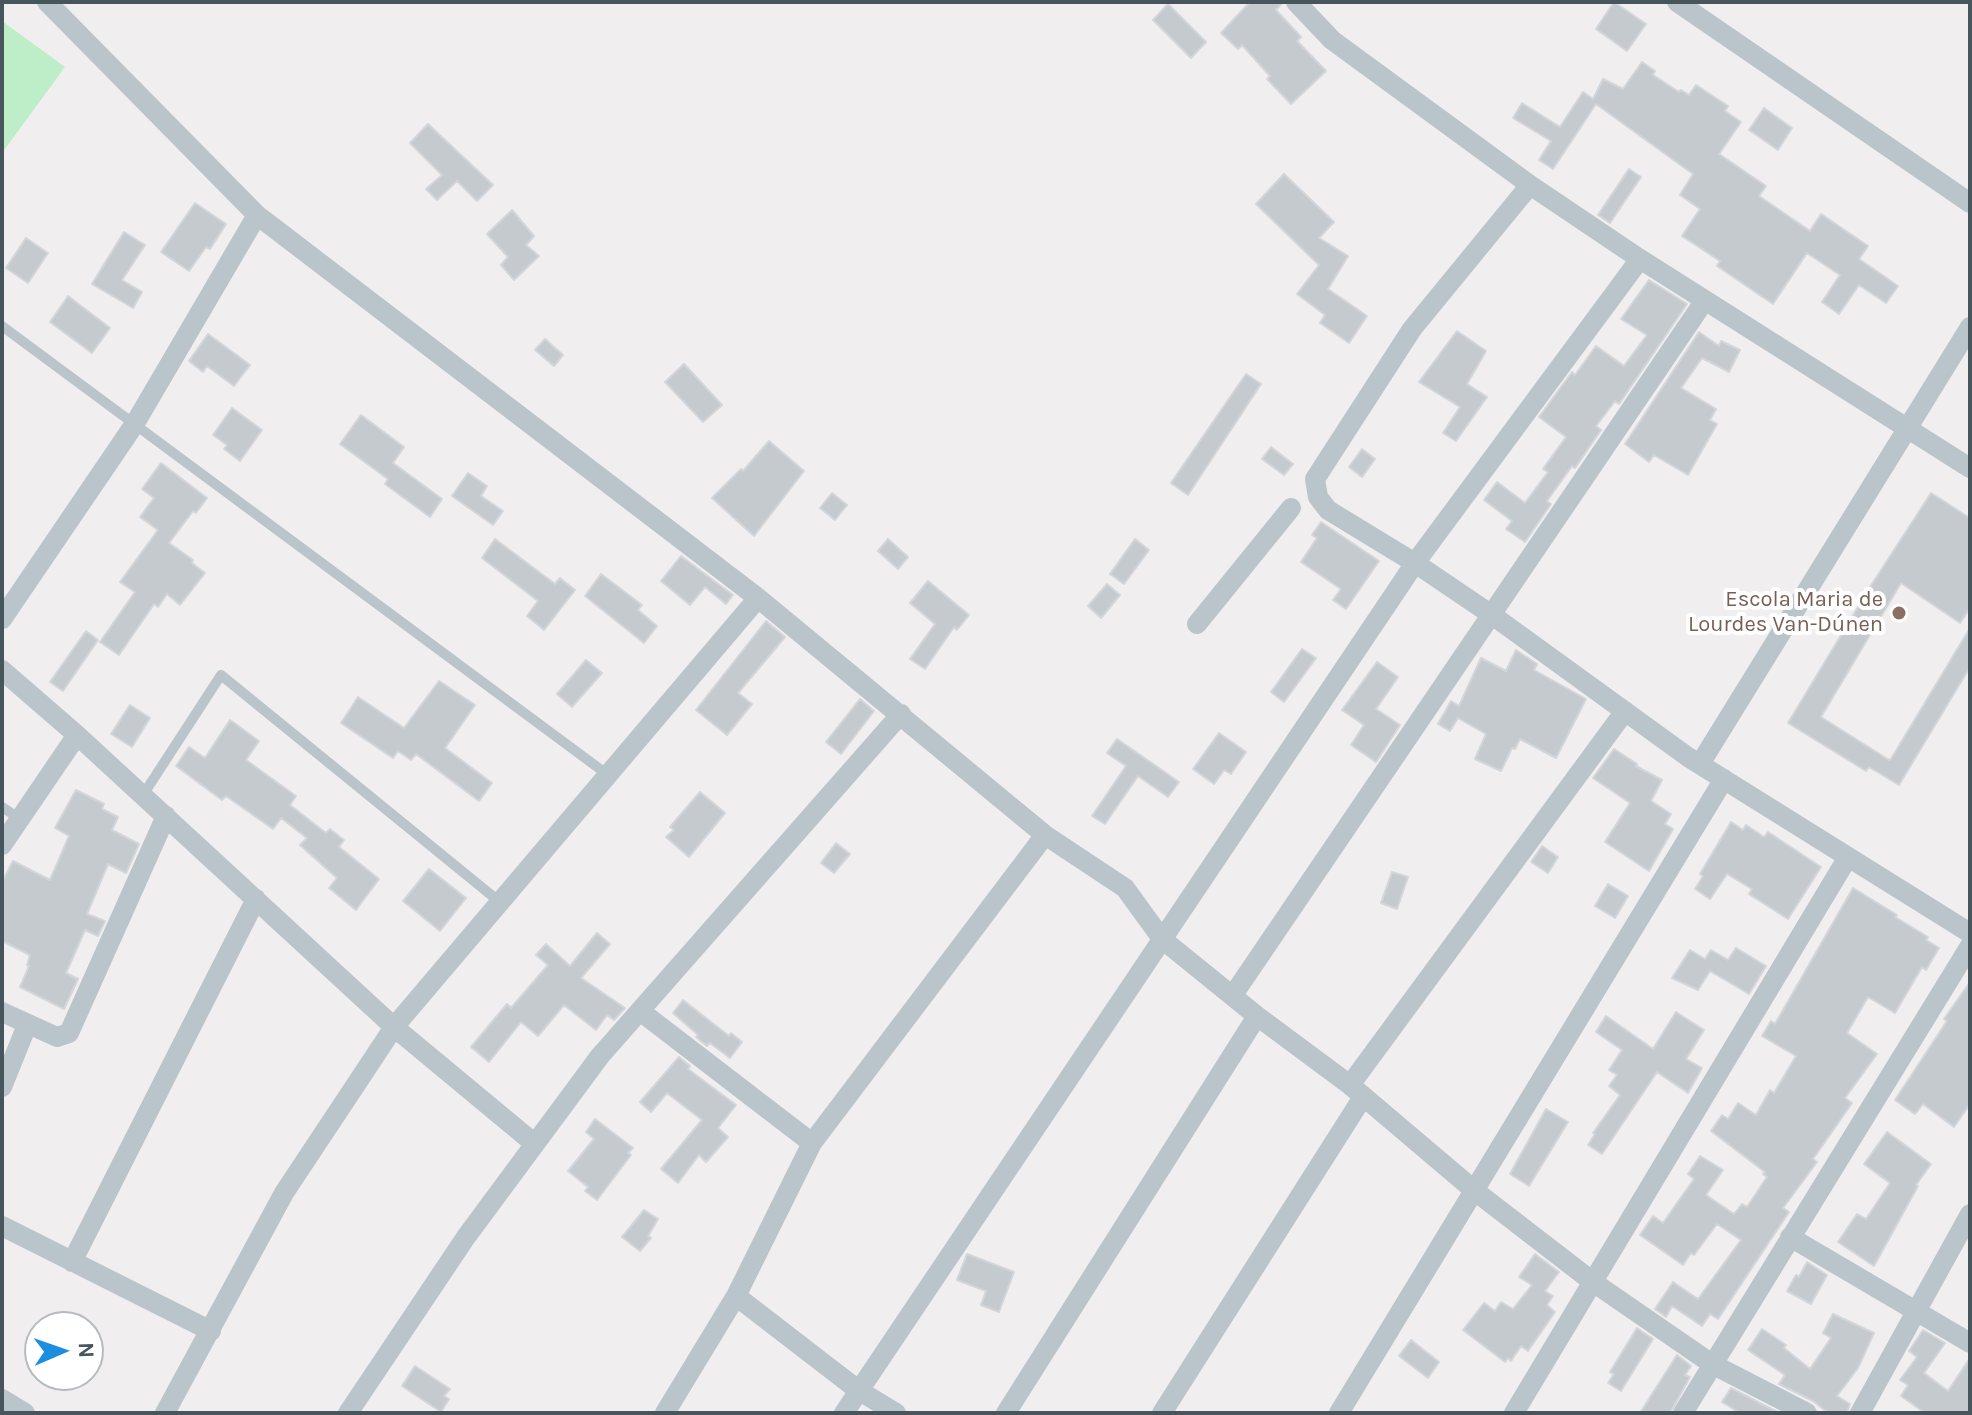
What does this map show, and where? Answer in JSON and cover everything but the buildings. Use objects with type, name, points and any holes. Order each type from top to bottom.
[{"type":"street","points":[[47,2],[257,215],[758,598],[1045,835],[1125,888],[1162,939],[1356,1091],[1475,1191],[1593,1282],[1712,1364],[1807,1413]]},
{"type":"street","points":[[1296,2],[1332,40],[1530,185],[1640,259],[1970,468]]},
{"type":"street","points":[[1677,2],[1970,203]]},
{"type":"street","points":[[1530,185],[1412,329],[1315,479],[1318,497],[1328,510],[1492,615],[1700,764],[1970,933]]},
{"type":"street","points":[[2,619],[134,425],[257,215]]},
{"type":"street","points":[[844,1413],[1415,563],[1640,259]]},
{"type":"street","points":[[1233,995],[1705,300]]},
{"type":"street","points":[[1700,764],[1970,327]]},
{"type":"street","points":[[1197,624],[1291,508]]},
{"type":"street","points":[[165,1413],[284,1193],[394,1027],[758,598]]},
{"type":"street","points":[[2,670],[143,795],[394,1027],[535,1144]]},
{"type":"street","points":[[1162,1413],[1356,1091],[1625,711]]},
{"type":"street","points":[[348,1413],[466,1237],[600,1056],[901,714]]},
{"type":"street","points":[[2,845],[77,735]]},
{"type":"street","points":[[1339,1413],[1724,779]]},
{"type":"street","points":[[2,1012],[57,1037],[69,1033],[166,816]]},
{"type":"street","points":[[665,1413],[736,1296],[812,1143],[1045,835]]},
{"type":"street","points":[[1514,1413],[1848,857]]},
{"type":"street","points":[[72,1262],[256,899]]},
{"type":"street","points":[[1683,1413],[1970,946]]},
{"type":"street","points":[[640,1011],[812,1143]]},
{"type":"street","points":[[1006,1413],[1257,1016]]},
{"type":"street","points":[[2,1087],[27,1025]]},
{"type":"street","points":[[1860,1413],[1970,1214]]},
{"type":"street","points":[[2,1226],[211,1331]]},
{"type":"street","points":[[1790,1237],[1970,1343]]},
{"type":"street","points":[[736,1296],[858,1390],[896,1413]]},
{"type":"lane","points":[[2,326],[608,775]]},
{"type":"lane","points":[[143,795],[221,675],[501,903]]},
{"type":"lane","points":[[2,807],[20,819]]},
{"type":"green space","points":[[2,21],[65,67],[2,153]]},
{"type":"place","name":"Escola Maria de Lourdes Van-Dúnen","points":[[1899,613]]}]
